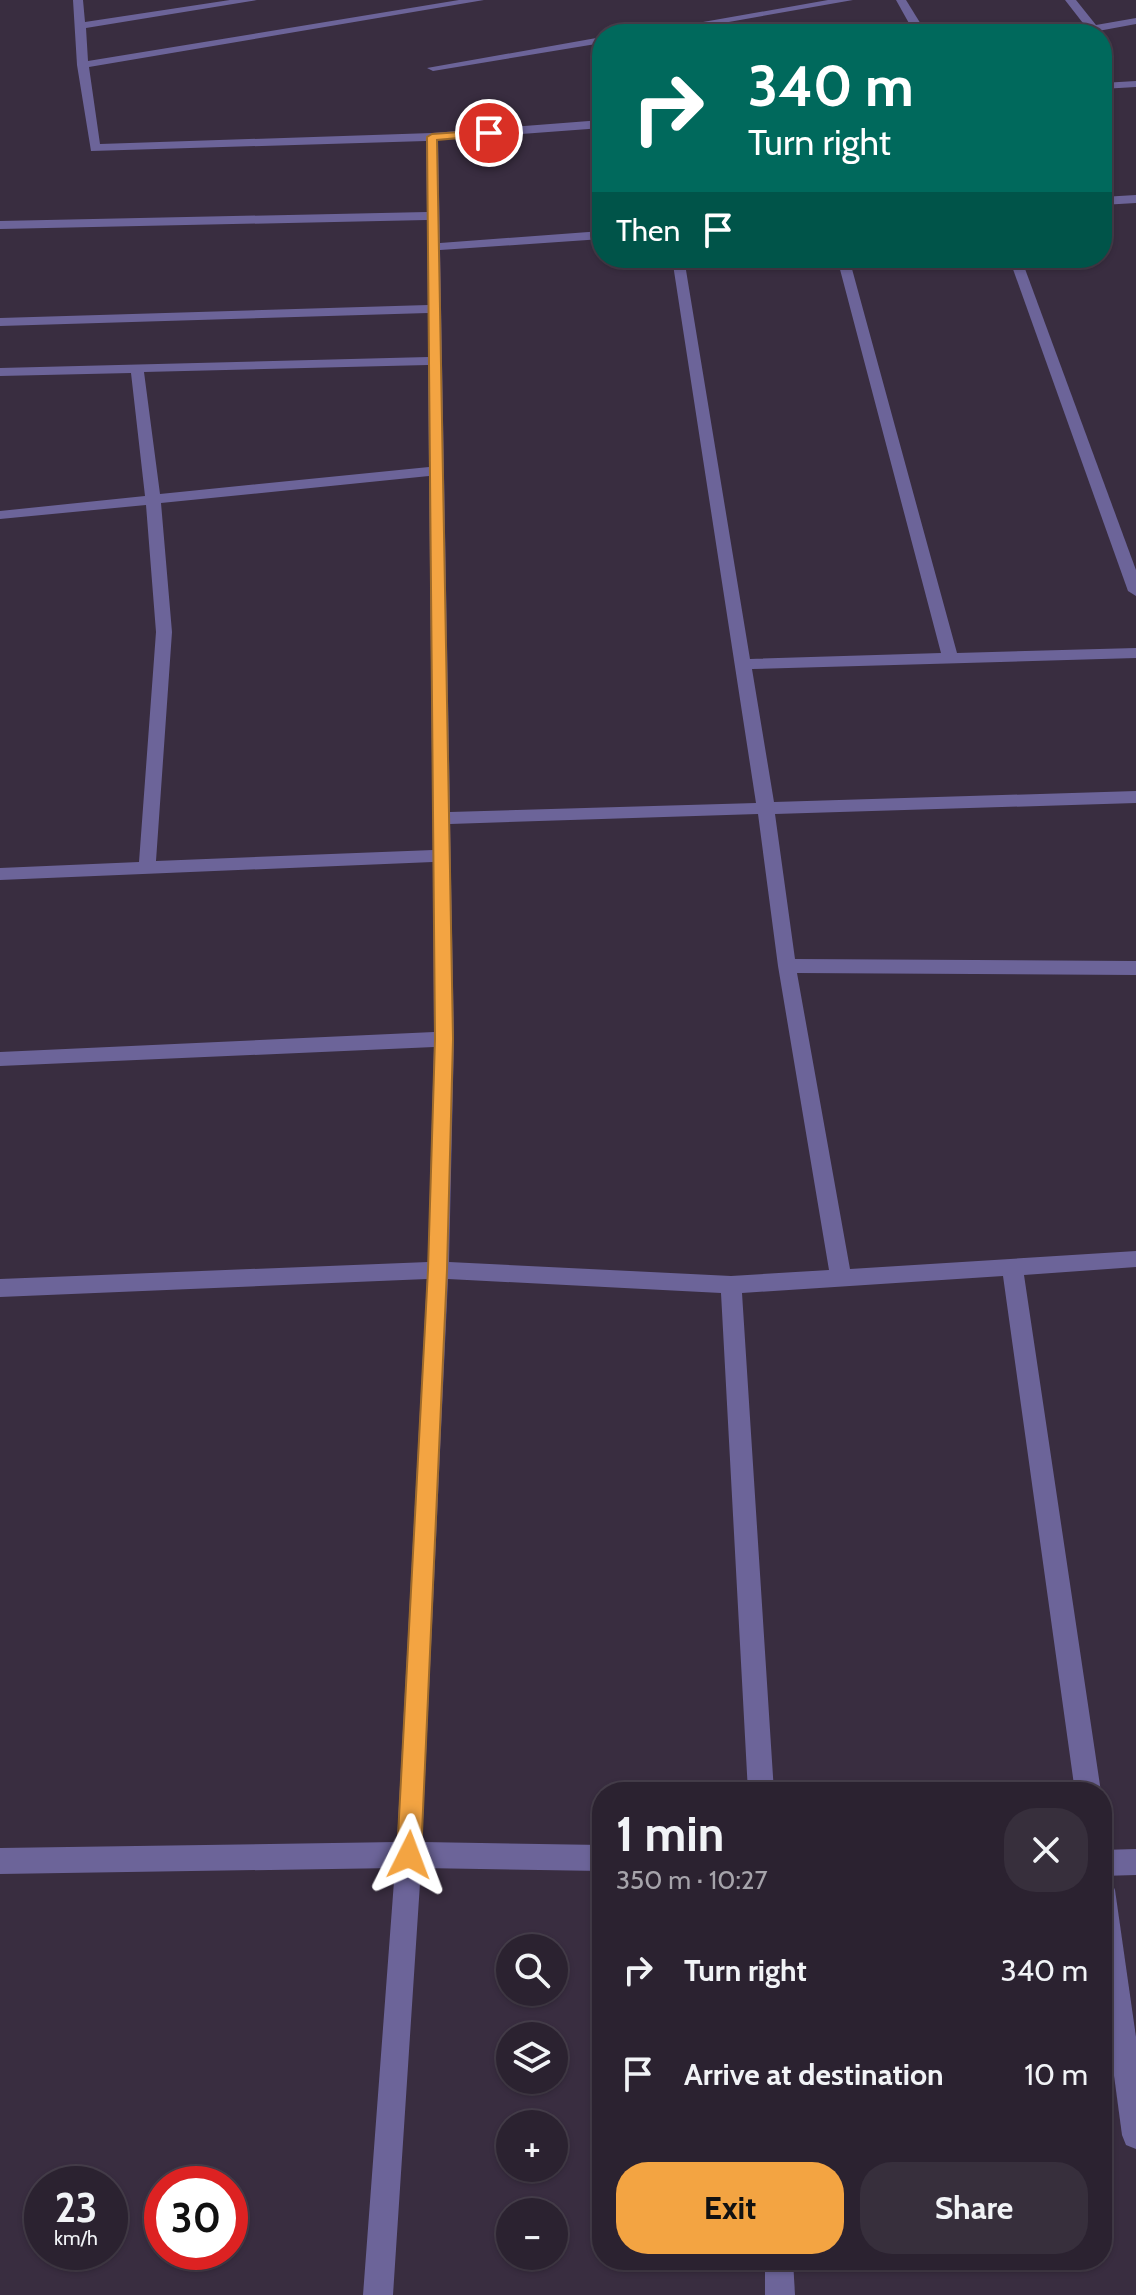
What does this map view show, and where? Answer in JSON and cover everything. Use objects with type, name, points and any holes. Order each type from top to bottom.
[{"type":"street","points":[[78,0],[83,65],[95,148],[432,137],[592,125]]},
{"type":"street","points":[[80,26],[220,2],[252,0]]},
{"type":"street","points":[[83,65],[479,0]]},
{"type":"street","points":[[702,24],[848,0]]},
{"type":"street","points":[[901,0],[915,24]]},
{"type":"street","points":[[1070,0],[1090,24]]},
{"type":"street","points":[[1112,26],[1136,21]]},
{"type":"street","points":[[433,68],[592,42]]},
{"type":"street","points":[[1112,85],[1136,84]]},
{"type":"street","points":[[378,2295],[409,1855],[438,1270],[444,1039],[432,137]]},
{"type":"street","points":[[1112,200],[1136,199]]},
{"type":"street","points":[[0,225],[433,216]]},
{"type":"street","points":[[433,247],[592,236]]},
{"type":"street","points":[[680,268],[766,809],[787,966],[841,1278]]},
{"type":"street","points":[[846,268],[950,658]]},
{"type":"street","points":[[1019,268],[1136,591]]},
{"type":"street","points":[[0,322],[434,309]]},
{"type":"street","points":[[0,372],[435,361]]},
{"type":"street","points":[[137,368],[153,499],[164,632],[147,868]]},
{"type":"street","points":[[0,515],[436,471]]},
{"type":"street","points":[[743,664],[1136,653]]},
{"type":"street","points":[[441,818],[1136,797]]},
{"type":"street","points":[[0,874],[442,856]]},
{"type":"street","points":[[787,966],[1136,968]]},
{"type":"street","points":[[0,1059],[444,1039]]},
{"type":"street","points":[[0,1288],[438,1270],[731,1285],[1136,1259]]},
{"type":"street","points":[[1012,1267],[1087,1782]]},
{"type":"street","points":[[731,1285],[760,1782]]},
{"type":"street","points":[[0,1861],[409,1855],[592,1858]]},
{"type":"street","points":[[1112,1863],[1136,1862]]},
{"type":"street","points":[[1112,1962],[1136,2135]]},
{"type":"street","points":[[779,2270],[780,2295]]},
{"type":"route","points":[[409,1855],[438,1270],[444,1039],[432,137],[489,133]]}]
